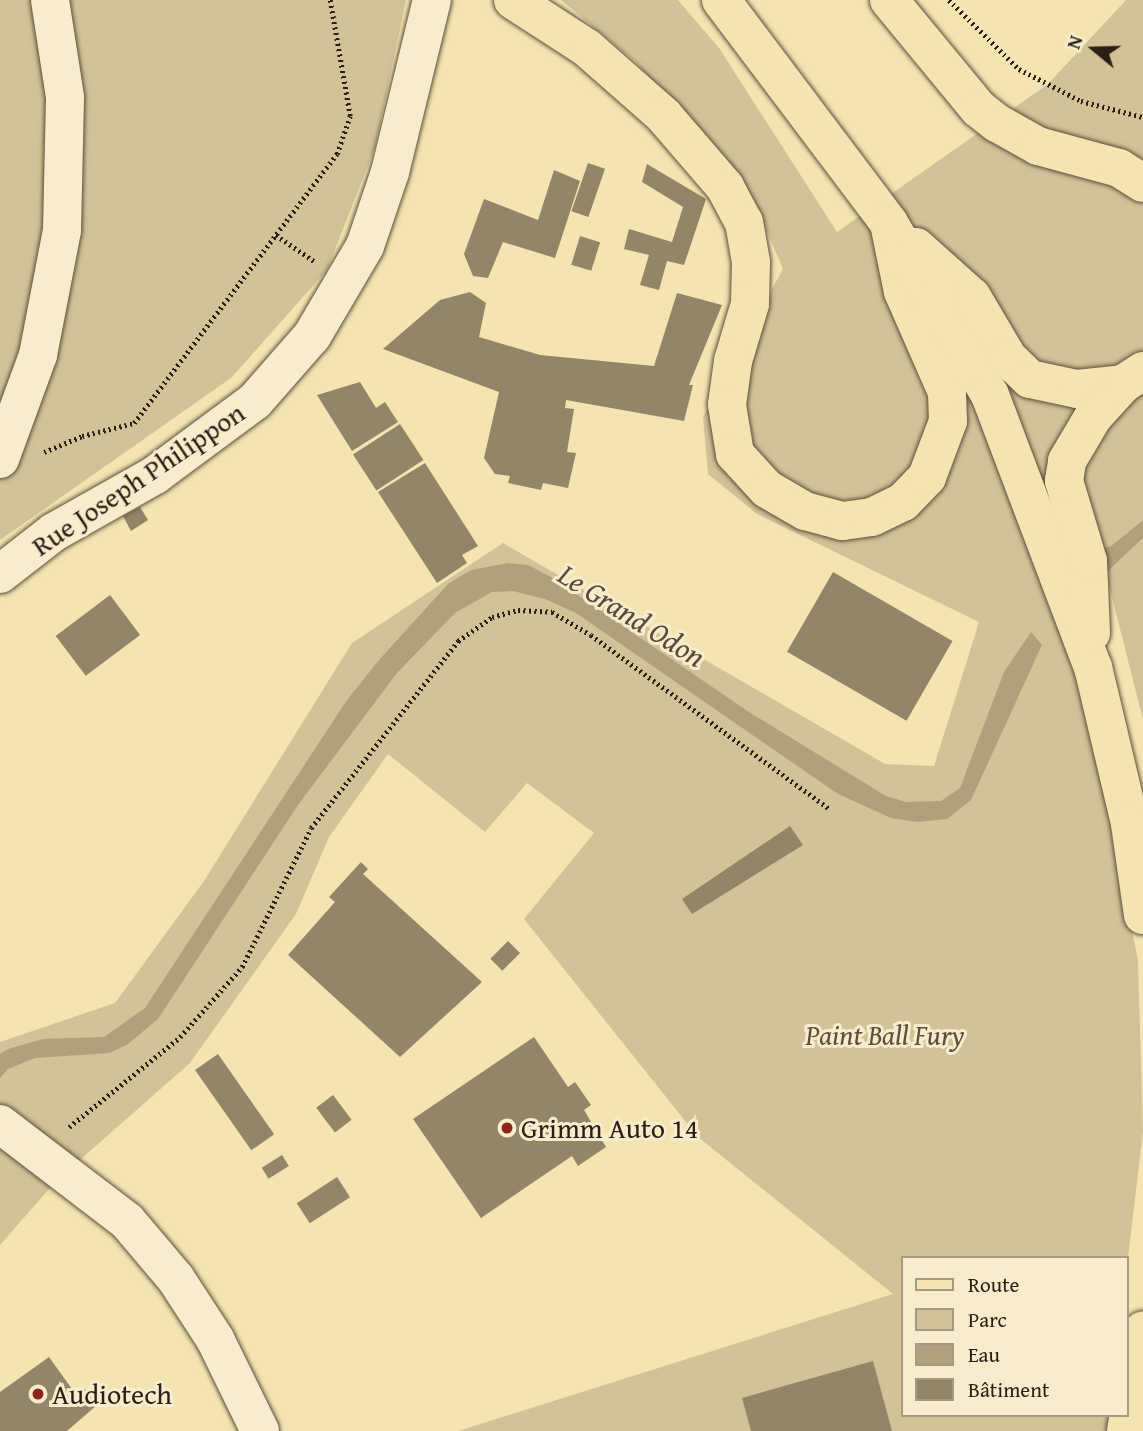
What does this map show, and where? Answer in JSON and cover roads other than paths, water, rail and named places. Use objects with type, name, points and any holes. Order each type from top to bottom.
[{"type":"main road","points":[[513,0],[587,48],[664,116],[725,187],[744,222],[751,262],[750,304],[733,361],[727,405],[735,454],[767,489],[805,511],[843,521],[872,517],[903,502],[927,477],[948,421],[947,392],[903,292],[889,223]]},
{"type":"main road","points":[[721,0],[889,223],[990,395],[1093,667],[1130,824],[1143,915]]},
{"type":"main road","points":[[889,0],[979,109],[997,123],[1038,146],[1119,168],[1143,183]]},
{"type":"main road","points":[[889,223],[972,297],[1008,358],[1030,379],[1077,389],[1133,378]]},
{"type":"main road","points":[[1093,667],[1088,561],[1064,481],[1067,461],[1081,436],[1133,378]]},
{"type":"main road","points":[[1129,1413],[1143,1330]]},
{"type":"street","points":[[0,459],[38,355],[62,230],[65,97],[50,0]]},
{"type":"street","name":"Rue Joseph Philippon","points":[[0,573],[54,532],[155,475],[255,401],[284,373],[344,286],[365,246],[390,172],[427,2]]},
{"type":"street","points":[[0,1124],[40,1151],[127,1221],[176,1279],[215,1339],[260,1431]]},
{"type":"water","points":[[1143,520],[1143,538],[1106,573],[1094,550],[1111,546]]},
{"type":"water","points":[[508,563],[528,565],[551,577],[752,714],[886,796],[906,802],[941,801],[960,788],[1004,672],[1031,632],[1042,645],[971,800],[947,819],[917,822],[891,818],[838,794],[576,613],[545,599],[513,591],[492,592],[455,613],[397,673],[298,805],[158,1019],[128,1044],[110,1053],[35,1058],[8,1069],[0,1078],[0,1054],[8,1049],[43,1039],[104,1037],[145,1008],[347,700],[379,660],[448,584],[471,570]]},
{"type":"place","name":"Grimm Auto 14","points":[[507,1128]]},
{"type":"place","name":"Audiotech","points":[[38,1394]]},
{"type":"water label","name":"Le Grand Odon","points":[[632,615]]},
{"type":"park label","name":"Paint Ball Fury","points":[[885,1035]]}]
